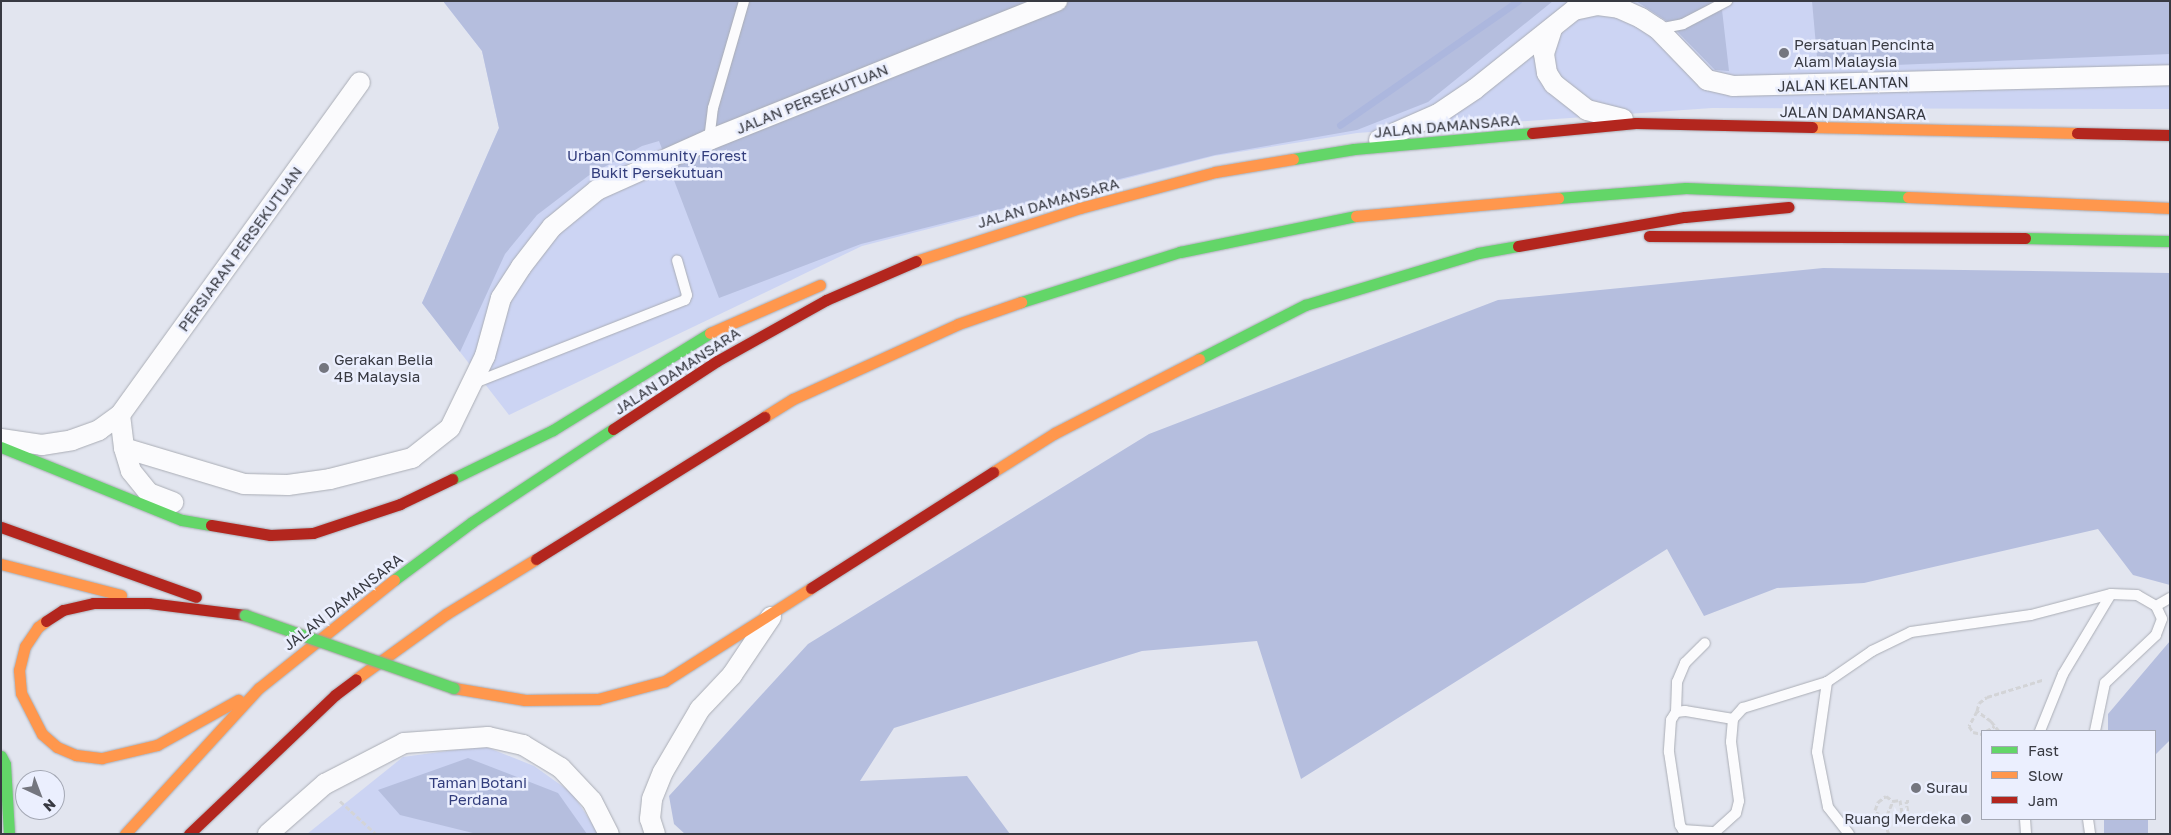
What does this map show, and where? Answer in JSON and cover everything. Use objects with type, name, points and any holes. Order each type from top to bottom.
[{"type":"main road","name":"JALAN DAMANSARA","points":[[125,834],[259,688],[372,596],[472,522],[717,360],[826,300],[935,253],[1080,208],[1216,172],[1354,149],[1636,123],[2170,135]]},
{"type":"main road","points":[[188,834],[335,694],[446,614],[793,399],[958,324],[1043,294],[1180,252],[1364,214],[1686,188],[1885,198],[2170,208]]},
{"type":"main road","points":[[1,527],[454,688],[525,700],[598,699],[665,681],[772,616],[1055,433],[1305,305],[1478,253],[1569,236],[1685,217],[1885,198]]},
{"type":"main road","points":[[1569,236],[1924,236],[2170,241]]},
{"type":"main road","points":[[871,267],[935,253]]},
{"type":"main road","points":[[1,447],[182,520],[270,535],[313,533],[400,504],[553,430],[706,335],[835,278]]},
{"type":"main road","points":[[1,564],[149,602],[245,614]]},
{"type":"main road","points":[[149,602],[93,604],[63,610],[38,627],[25,646],[19,670],[21,693],[28,712],[42,734],[57,746],[76,755],[102,758],[127,754],[157,745],[190,729],[259,688]]},
{"type":"main road","points":[[1,756],[5,764],[9,834]]},
{"type":"street","name":"JALAN PERSEKUTUAN","points":[[124,448],[244,484],[288,484],[330,479],[412,458],[450,428],[485,356],[501,298],[552,227],[598,190],[709,140],[1057,1]]},
{"type":"street","name":"JALAN KELANTAN","points":[[1354,149],[1401,132],[1438,114],[1475,89],[1574,10],[1598,5],[1619,8],[1658,29],[1707,80],[1733,86],[2170,75]]},
{"type":"street","points":[[1552,29],[1544,54],[1547,73],[1554,84],[1587,110],[1636,123]]},
{"type":"street","name":"PERSIARAN PERSEKUTUAN","points":[[1,439],[42,445],[72,440],[99,430],[120,415],[360,82]]},
{"type":"street","points":[[120,415],[124,448],[131,470],[149,492],[211,517],[233,530]]},
{"type":"street","points":[[655,834],[650,819],[652,799],[663,772],[700,709],[732,675],[772,616]]},
{"type":"street","points":[[268,834],[325,784],[404,743],[488,736],[523,745],[561,768],[592,801],[609,834]]},
{"type":"lane","points":[[709,140],[713,108],[744,1]]},
{"type":"lane","points":[[1658,29],[1683,24],[1727,1]]},
{"type":"lane","points":[[470,385],[685,300],[687,295],[677,260]]},
{"type":"lane","points":[[2040,730],[2063,674],[2111,594]]},
{"type":"lane","points":[[1705,643],[1682,670],[1677,682],[1676,712],[1670,720],[1669,752],[1680,825],[1683,830],[1703,834],[1720,829],[1736,813],[1739,801],[1731,742],[1733,719],[1743,708],[1827,682],[1872,651],[1910,632],[2031,615],[2111,594],[2137,595],[2156,606],[2162,619],[2156,635],[2105,683],[2095,730]]},
{"type":"lane","points":[[2156,606],[2170,598]]},
{"type":"lane","points":[[1827,682],[1817,752],[1828,807],[1849,834]]},
{"type":"lane","points":[[1676,712],[1733,719]]},
{"type":"lane","points":[[2026,820],[2026,834]]},
{"type":"lane","points":[[2088,820],[2090,834]]},
{"type":"path","points":[[1981,734],[1973,732],[1969,726],[1979,703],[1987,697],[2063,674]]},
{"type":"path","points":[[1977,711],[1998,730]]},
{"type":"path","points":[[1988,730],[1995,726]]},
{"type":"path","points":[[325,784],[350,812],[376,834]]},
{"type":"path","points":[[1889,834],[1876,810],[1878,802],[1886,796],[1893,801],[1900,800],[1903,819],[1908,818],[1906,801],[1909,800]]},
{"type":"path","points":[[1884,822],[1893,801]]},
{"type":"green space","name":"Urban Community Forest Bukit Persekutuan","points":[[443,1],[2170,1],[2170,109],[1712,108],[1357,133],[1214,156],[862,246],[509,415],[422,303],[499,128],[482,51]]},
{"type":"green space","name":"Urban Community Forest Bukit Persekutuan","points":[[443,1],[1553,1],[1428,102],[1357,130],[1215,155],[861,244],[719,298],[659,141],[642,146],[588,176],[537,215],[505,254],[460,352],[422,303],[499,128],[482,51]]},
{"type":"green space","points":[[1636,1],[1721,1],[1729,71],[1715,70],[1668,22]]},
{"type":"green space","points":[[1812,1],[2170,1],[2170,54],[1818,68]]},
{"type":"green space","points":[[1823,268],[2170,273],[2170,585],[2133,575],[2098,529],[1864,583],[1777,588],[1704,616],[1667,549],[1301,779],[1257,641],[1142,651],[894,728],[860,781],[967,776],[1010,834],[685,834],[674,824],[669,796],[808,644],[1149,434],[1498,300]]},
{"type":"green space","points":[[2170,641],[2170,740],[2156,754],[2156,730],[2108,730],[2108,714]]},
{"type":"green space","name":"Taman Botani Perdana","points":[[484,746],[534,766],[572,793],[599,834],[307,834],[403,757]]},
{"type":"green space","points":[[468,758],[558,793],[587,834],[477,834],[400,815],[378,790]]},
{"type":"green space","points":[[2104,820],[2148,820],[2148,834],[2104,834]]},
{"type":"waterway","points":[[1340,125],[1518,1]]},
{"type":"traffic: fast","points":[[1293,159],[1354,149],[1532,133]]},
{"type":"traffic: fast","points":[[1558,198],[1686,188],[1908,197]]},
{"type":"traffic: fast","points":[[1021,302],[1180,252],[1356,216]]},
{"type":"traffic: fast","points":[[2025,238],[2170,241]]},
{"type":"traffic: fast","points":[[1199,359],[1305,305],[1478,253],[1518,246]]},
{"type":"traffic: fast","points":[[452,479],[553,430],[710,333]]},
{"type":"traffic: fast","points":[[394,580],[472,522],[613,429]]},
{"type":"traffic: fast","points":[[1,447],[182,520],[211,525]]},
{"type":"traffic: fast","points":[[245,615],[454,688]]},
{"type":"traffic: fast","points":[[1,756],[5,764],[9,834]]},
{"type":"traffic: slow","points":[[1812,127],[2077,133]]},
{"type":"traffic: slow","points":[[916,261],[1080,208],[1215,172],[1293,159]]},
{"type":"traffic: slow","points":[[1908,197],[2170,208]]},
{"type":"traffic: slow","points":[[1356,216],[1558,198]]},
{"type":"traffic: slow","points":[[710,333],[820,285]]},
{"type":"traffic: slow","points":[[764,417],[793,399],[958,324],[1021,302]]},
{"type":"traffic: slow","points":[[993,472],[1055,433],[1199,359]]},
{"type":"traffic: slow","points":[[356,679],[446,614],[536,559]]},
{"type":"traffic: slow","points":[[1,564],[121,595]]},
{"type":"traffic: slow","points":[[125,834],[259,688],[394,580]]},
{"type":"traffic: slow","points":[[454,688],[525,700],[598,699],[665,681],[811,588]]},
{"type":"traffic: slow","points":[[46,621],[38,627],[25,646],[19,670],[21,693],[42,734],[57,747],[76,755],[102,758],[157,745],[238,700]]},
{"type":"traffic: jam","points":[[1532,133],[1636,123],[1812,127]]},
{"type":"traffic: jam","points":[[2077,133],[2170,135]]},
{"type":"traffic: jam","points":[[1518,246],[1685,217],[1789,207]]},
{"type":"traffic: jam","points":[[1649,236],[2025,238]]},
{"type":"traffic: jam","points":[[613,429],[717,361],[826,300],[916,261]]},
{"type":"traffic: jam","points":[[536,559],[764,417]]},
{"type":"traffic: jam","points":[[811,588],[993,472]]},
{"type":"traffic: jam","points":[[211,525],[270,535],[313,533],[400,504],[452,479]]},
{"type":"traffic: jam","points":[[1,527],[196,597]]},
{"type":"traffic: jam","points":[[46,621],[63,610],[93,603],[149,603],[245,615]]},
{"type":"traffic: jam","points":[[189,834],[335,695],[356,679]]},
{"type":"place","name":"Persatuan Pencinta Alam Malaysia","points":[[1784,53]]},
{"type":"place","name":"Gerakan Belia 4B Malaysia","points":[[324,368]]},
{"type":"place","name":"Surau","points":[[1916,788]]},
{"type":"place","name":"Ruang Merdeka","points":[[1966,819]]}]
